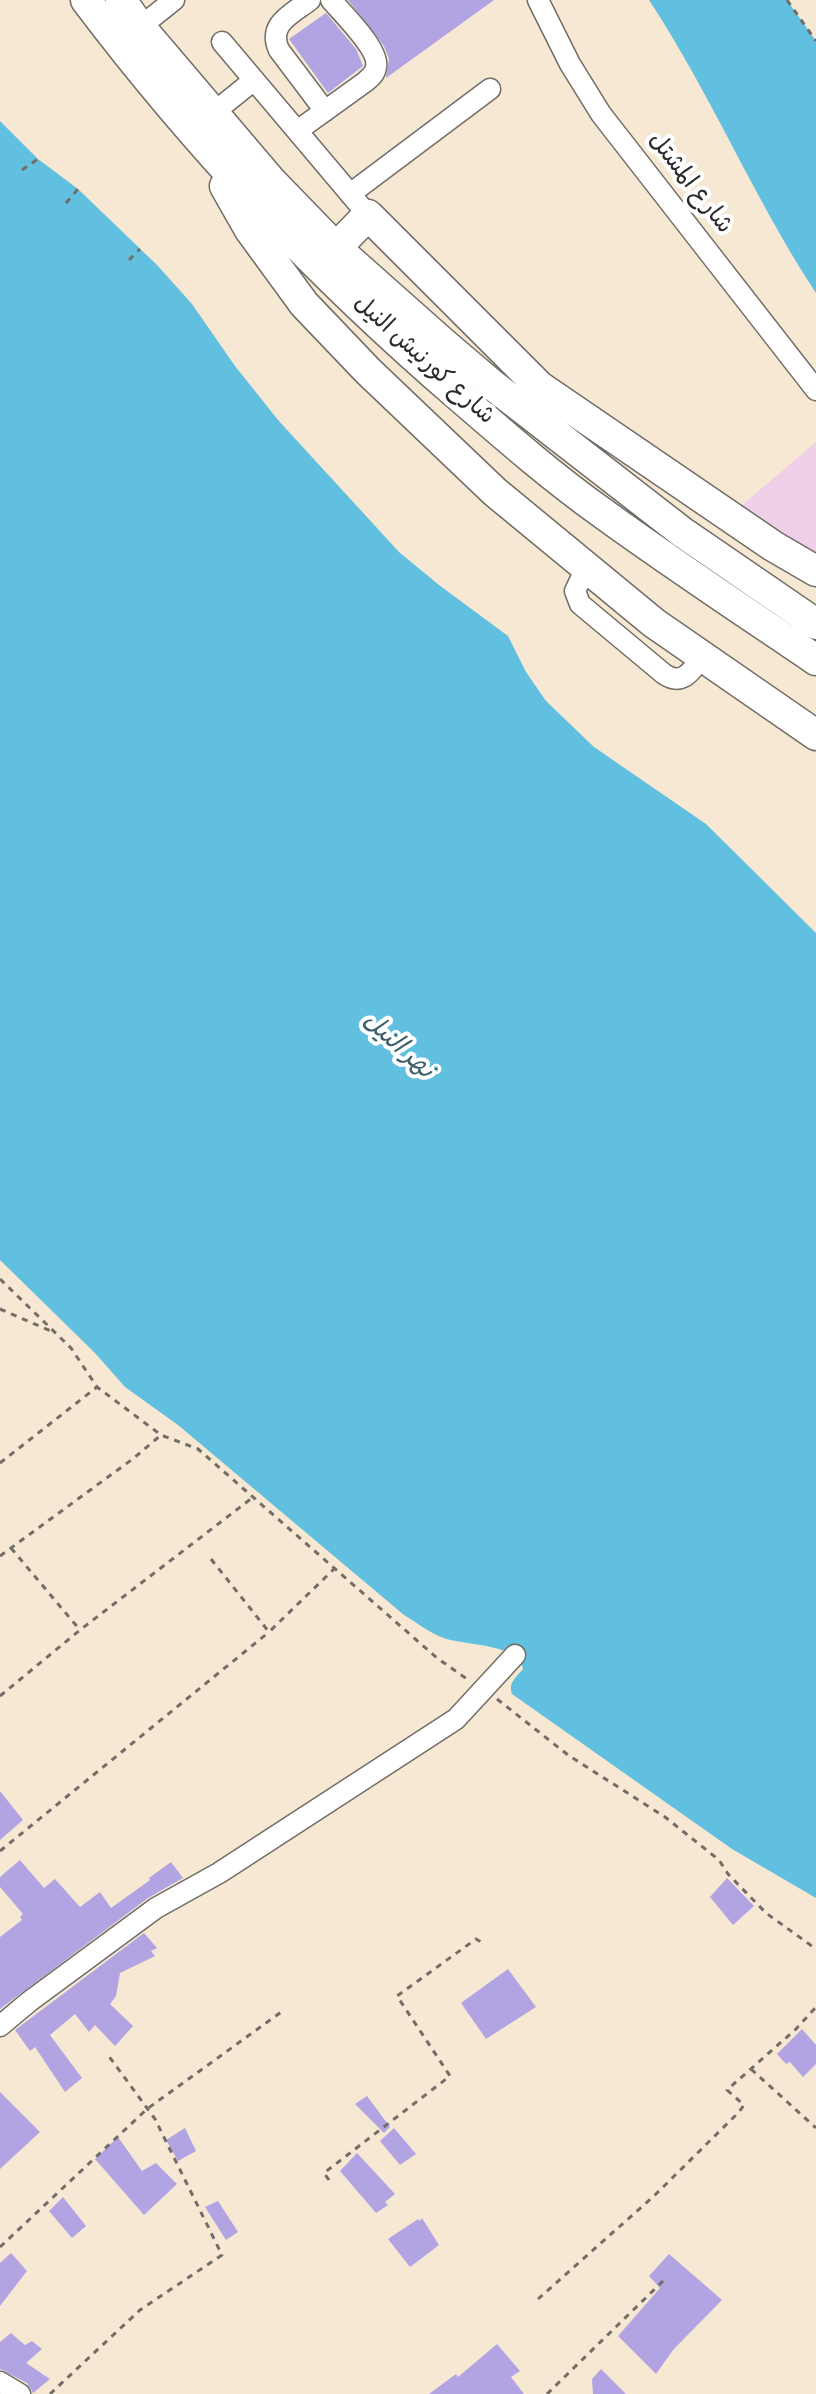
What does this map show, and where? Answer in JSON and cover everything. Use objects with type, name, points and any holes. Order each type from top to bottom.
[{"type":"highway","name":"شارع كورنيش النيل","points":[[86,0],[205,149],[326,277],[422,364],[495,428],[599,511],[816,660]]},
{"type":"highway","name":"شارع كورنيش النيل","points":[[121,0],[212,114],[336,248],[490,383],[682,532],[816,624]]},
{"type":"highway","points":[[205,149],[250,230],[304,304],[368,371],[495,492],[586,568],[654,623],[816,735]]},
{"type":"highway","points":[[336,248],[359,205],[540,387],[773,546],[816,571]]},
{"type":"street","points":[[140,27],[174,0]]},
{"type":"street","points":[[310,0],[280,22],[275,31],[275,41],[325,111]]},
{"type":"street","points":[[297,131],[372,76],[377,66],[376,56],[370,47],[331,0]]},
{"type":"street","name":"شارع المشتل","points":[[538,0],[570,64],[601,114],[816,390]]},
{"type":"street","points":[[222,42],[359,205],[490,89]]},
{"type":"street","points":[[212,114],[254,80]]},
{"type":"street","points":[[0,2026],[156,1908],[219,1873],[456,1719],[515,1655]]},
{"type":"street","points":[[0,2382],[20,2394]]},
{"type":"path","points":[[787,0],[816,41]]},
{"type":"path","points":[[22,170],[38,159]]},
{"type":"path","points":[[66,203],[78,189]]},
{"type":"path","points":[[129,260],[140,249]]},
{"type":"path","points":[[0,1279],[71,1348],[97,1387],[161,1435],[198,1449],[437,1658],[568,1755],[665,1817],[719,1860],[728,1874],[766,1913],[816,1949]]},
{"type":"path","points":[[0,1309],[57,1334]]},
{"type":"path","points":[[0,1463],[97,1387]]},
{"type":"path","points":[[0,1556],[161,1435]]},
{"type":"path","points":[[0,1696],[80,1630],[253,1497]]},
{"type":"path","points":[[11,1548],[80,1630]]},
{"type":"path","points":[[211,1559],[269,1632]]},
{"type":"path","points":[[0,1851],[269,1632],[336,1567]]},
{"type":"path","points":[[329,2180],[324,2173],[450,2076],[397,1996],[476,1939],[483,1943]]},
{"type":"path","points":[[538,2299],[655,2195],[739,2112],[744,2105],[727,2090],[796,2029],[816,2007]]},
{"type":"path","points":[[0,2247],[147,2109],[284,2010]]},
{"type":"path","points":[[50,2394],[140,2310],[222,2255],[155,2119],[108,2055]]},
{"type":"path","points":[[751,2069],[816,2128]]},
{"type":"path","points":[[547,2394],[663,2281]]},
{"type":"shaded area","points":[[816,442],[816,555],[812,556],[741,506]]},
{"type":"water","points":[[649,0],[787,0],[816,41],[816,293],[772,221],[693,72]]},
{"type":"water","name":"نهر النيل","points":[[0,121],[38,159],[78,189],[157,265],[192,304],[278,420],[399,552],[508,636],[526,672],[546,701],[594,747],[706,824],[816,933],[816,1898],[732,1849],[512,1694],[512,1683],[523,1669],[512,1654],[444,1638],[404,1615],[178,1425],[125,1387],[95,1353],[0,1260]]},
{"type":"building","points":[[348,0],[494,0],[386,78],[389,59],[384,46]]},
{"type":"building","points":[[326,13],[356,49],[363,66],[328,93],[289,39]]},
{"type":"building","points":[[0,1791],[23,1820],[0,1840]]},
{"type":"building","points":[[20,1860],[44,1888],[55,1879],[80,1907],[100,1892],[111,1908],[171,1862],[183,1878],[148,1898],[0,2009],[0,1937],[22,1920],[20,1917],[23,1914],[0,1887],[0,1877]]},
{"type":"building","points":[[727,1878],[754,1906],[733,1925],[710,1897]]},
{"type":"building","points":[[144,1933],[157,1948],[151,1951],[155,1956],[120,1973],[116,1996],[110,2004],[133,2026],[115,2046],[95,2025],[89,2032],[75,2014],[50,2035],[82,2078],[65,2092],[35,2047],[30,2051],[15,2030]]},
{"type":"building","points":[[508,1969],[536,2007],[486,2039],[461,2003]]},
{"type":"building","points":[[802,2029],[816,2045],[816,2064],[803,2077],[790,2062],[786,2064],[777,2054]]},
{"type":"building","points":[[0,2092],[40,2132],[0,2169]]},
{"type":"building","points":[[367,2096],[390,2127],[384,2133],[355,2104]]},
{"type":"building","points":[[185,2128],[196,2151],[178,2161],[166,2140]]},
{"type":"building","points":[[394,2128],[416,2154],[400,2165],[380,2141]]},
{"type":"building","points":[[118,2137],[142,2171],[156,2163],[177,2184],[144,2215],[95,2159]]},
{"type":"building","points":[[357,2153],[395,2194],[385,2202],[388,2205],[376,2213],[340,2171]]},
{"type":"building","points":[[63,2197],[86,2226],[72,2238],[49,2211]]},
{"type":"building","points":[[218,2201],[238,2232],[226,2240],[205,2207]]},
{"type":"building","points":[[422,2218],[439,2245],[410,2267],[388,2239]]},
{"type":"building","points":[[11,2253],[27,2271],[0,2306],[0,2263]]},
{"type":"building","points":[[669,2254],[722,2300],[673,2350],[656,2374],[618,2336],[660,2288],[649,2276]]},
{"type":"building","points":[[11,2333],[25,2345],[32,2341],[42,2349],[26,2363],[50,2379],[33,2393],[27,2383],[0,2369],[0,2342]]},
{"type":"building","points":[[497,2344],[520,2371],[511,2377],[524,2394],[429,2394],[456,2374],[458,2377]]},
{"type":"building","points":[[601,2369],[626,2394],[593,2394],[592,2379]]}]
